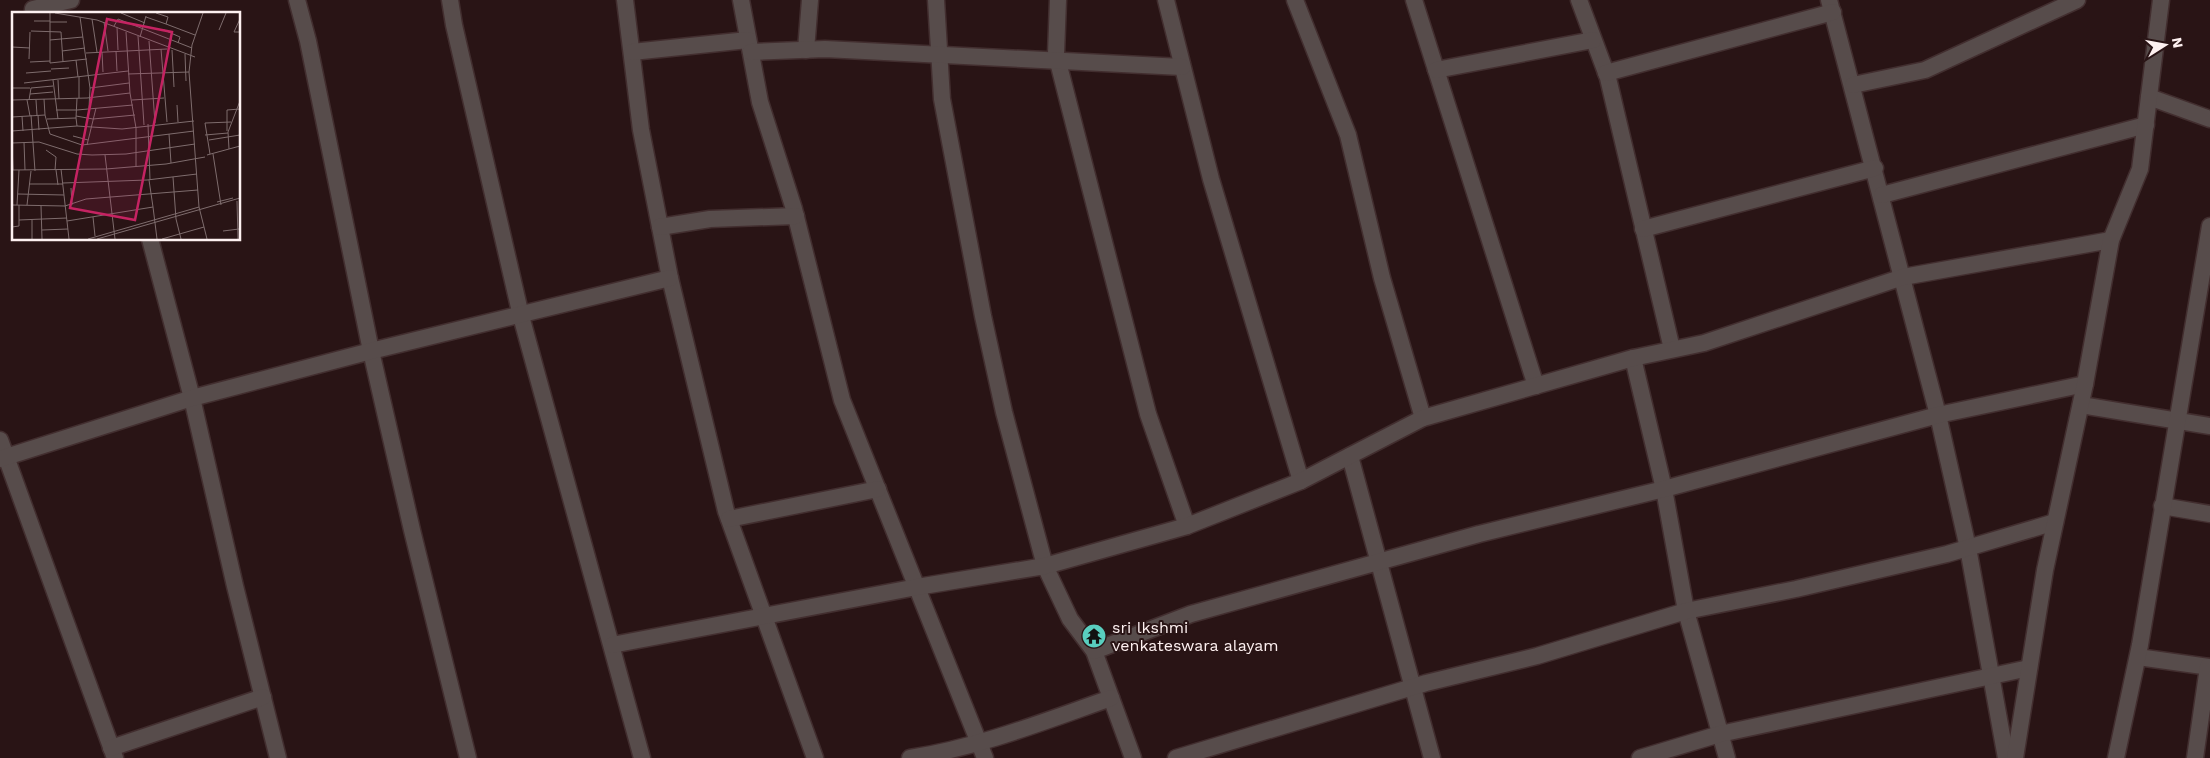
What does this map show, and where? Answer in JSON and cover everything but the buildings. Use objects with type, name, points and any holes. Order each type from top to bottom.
[{"type":"street","points":[[33,7],[71,0]]},
{"type":"street","points":[[297,0],[308,41],[371,351],[412,530],[468,758]]},
{"type":"street","points":[[450,0],[454,25],[521,316],[642,758]]},
{"type":"street","points":[[625,0],[641,130],[670,278],[729,519],[814,758]]},
{"type":"street","points":[[741,0],[760,102],[796,216],[842,400],[983,751]]},
{"type":"street","points":[[806,50],[810,0]]},
{"type":"street","points":[[936,0],[942,99],[983,316],[1004,412],[1044,566],[1070,619],[1094,651],[1134,758]]},
{"type":"street","points":[[1058,0],[1058,59],[1148,414],[1187,526]]},
{"type":"street","points":[[1166,0],[1211,179],[1301,481]]},
{"type":"street","points":[[1295,0],[1348,135],[1382,278],[1423,418]]},
{"type":"street","points":[[1414,0],[1536,386]]},
{"type":"street","points":[[1579,0],[1606,73],[1672,350]]},
{"type":"street","points":[[1853,85],[1925,70],[2077,0]]},
{"type":"street","points":[[2015,758],[2045,570],[2081,405],[2111,240],[2140,169],[2161,0]]},
{"type":"street","points":[[1606,73],[1831,6],[1875,168],[1938,415],[1968,548],[2006,758]]},
{"type":"street","points":[[1436,70],[1593,40]]},
{"type":"street","points":[[632,52],[750,46],[806,50],[825,48],[1182,67]]},
{"type":"street","points":[[2149,97],[2210,119]]},
{"type":"street","points":[[1882,195],[2146,125]]},
{"type":"street","points":[[1644,229],[1875,168]]},
{"type":"street","points":[[660,227],[710,219],[796,216]]},
{"type":"street","points":[[2116,758],[2138,657],[2210,226]]},
{"type":"street","points":[[150,240],[192,398],[235,586],[278,758]]},
{"type":"street","points":[[612,645],[917,587],[1044,566],[1187,526],[1301,481],[1423,418],[1632,358],[1704,343],[1903,277],[2111,240]]},
{"type":"street","points":[[3,458],[192,398],[371,351],[521,316],[670,278]]},
{"type":"street","points":[[1632,358],[1664,489],[1686,610],[1727,758]]},
{"type":"street","points":[[1094,651],[1191,614],[1479,534],[1664,489],[1938,415],[2085,384]]},
{"type":"street","points":[[2081,405],[2210,426]]},
{"type":"street","points":[[0,440],[3,458],[113,753],[263,697]]},
{"type":"street","points":[[1350,456],[1432,758]]},
{"type":"street","points":[[729,519],[878,489]]},
{"type":"street","points":[[2162,506],[2210,514]]},
{"type":"street","points":[[1176,758],[1412,688],[1537,656],[1686,610],[1796,589],[1968,548],[2055,522]]},
{"type":"street","points":[[2138,657],[2209,667],[2195,758]]},
{"type":"street","points":[[1640,758],[1720,734],[2029,668]]},
{"type":"street","points":[[910,758],[947,752],[983,751],[1111,698]]},
{"type":"place","name":"sri lkshmi venkateswara alayam","points":[[1094,636]]}]
